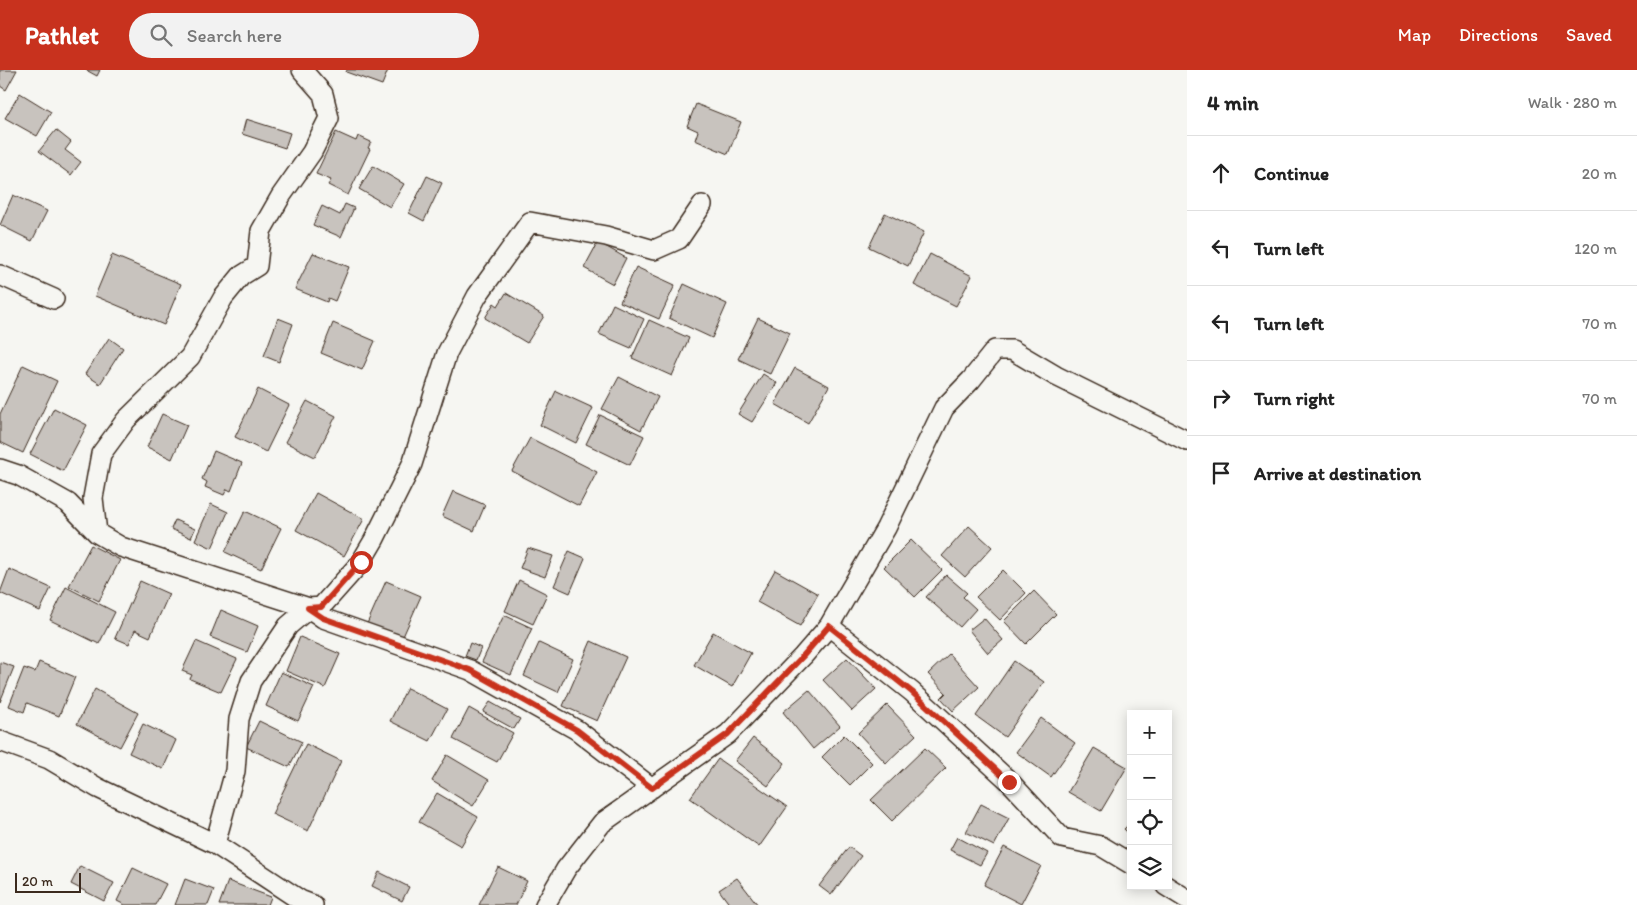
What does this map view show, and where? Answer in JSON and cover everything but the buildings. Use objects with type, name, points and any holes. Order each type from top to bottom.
[{"type":"street","points":[[97,534],[93,498],[101,454],[126,420],[190,357],[223,298],[241,276],[257,266],[261,232],[281,196],[312,152],[328,118],[323,94],[302,70]]},
{"type":"street","points":[[216,844],[235,771],[239,719],[251,681],[288,626],[308,608],[321,607],[361,562],[412,464],[447,353],[477,296],[530,222],[606,236],[654,250],[679,239],[702,205]]},
{"type":"street","points":[[0,275],[54,300]]},
{"type":"street","points":[[545,905],[566,869],[602,823],[728,734],[803,656],[829,626],[886,528],[944,408],[972,380],[995,350],[1012,350],[1056,376],[1187,441]]},
{"type":"street","points":[[0,469],[18,475],[68,503],[97,534],[138,554],[308,608],[323,618],[338,624],[416,649],[470,670],[577,730],[652,788]]},
{"type":"street","points":[[829,626],[912,692],[1009,782],[1062,838],[1101,846],[1127,862]]},
{"type":"street","points":[[0,741],[49,759],[98,788],[216,844],[300,900],[313,905]]},
{"type":"street","points":[[1172,890],[1187,899]]},
{"type":"route","points":[[361,562],[321,607],[308,608],[323,618],[416,649],[470,670],[577,730],[652,788],[728,734],[803,656],[829,626],[912,692],[1009,782]]}]
